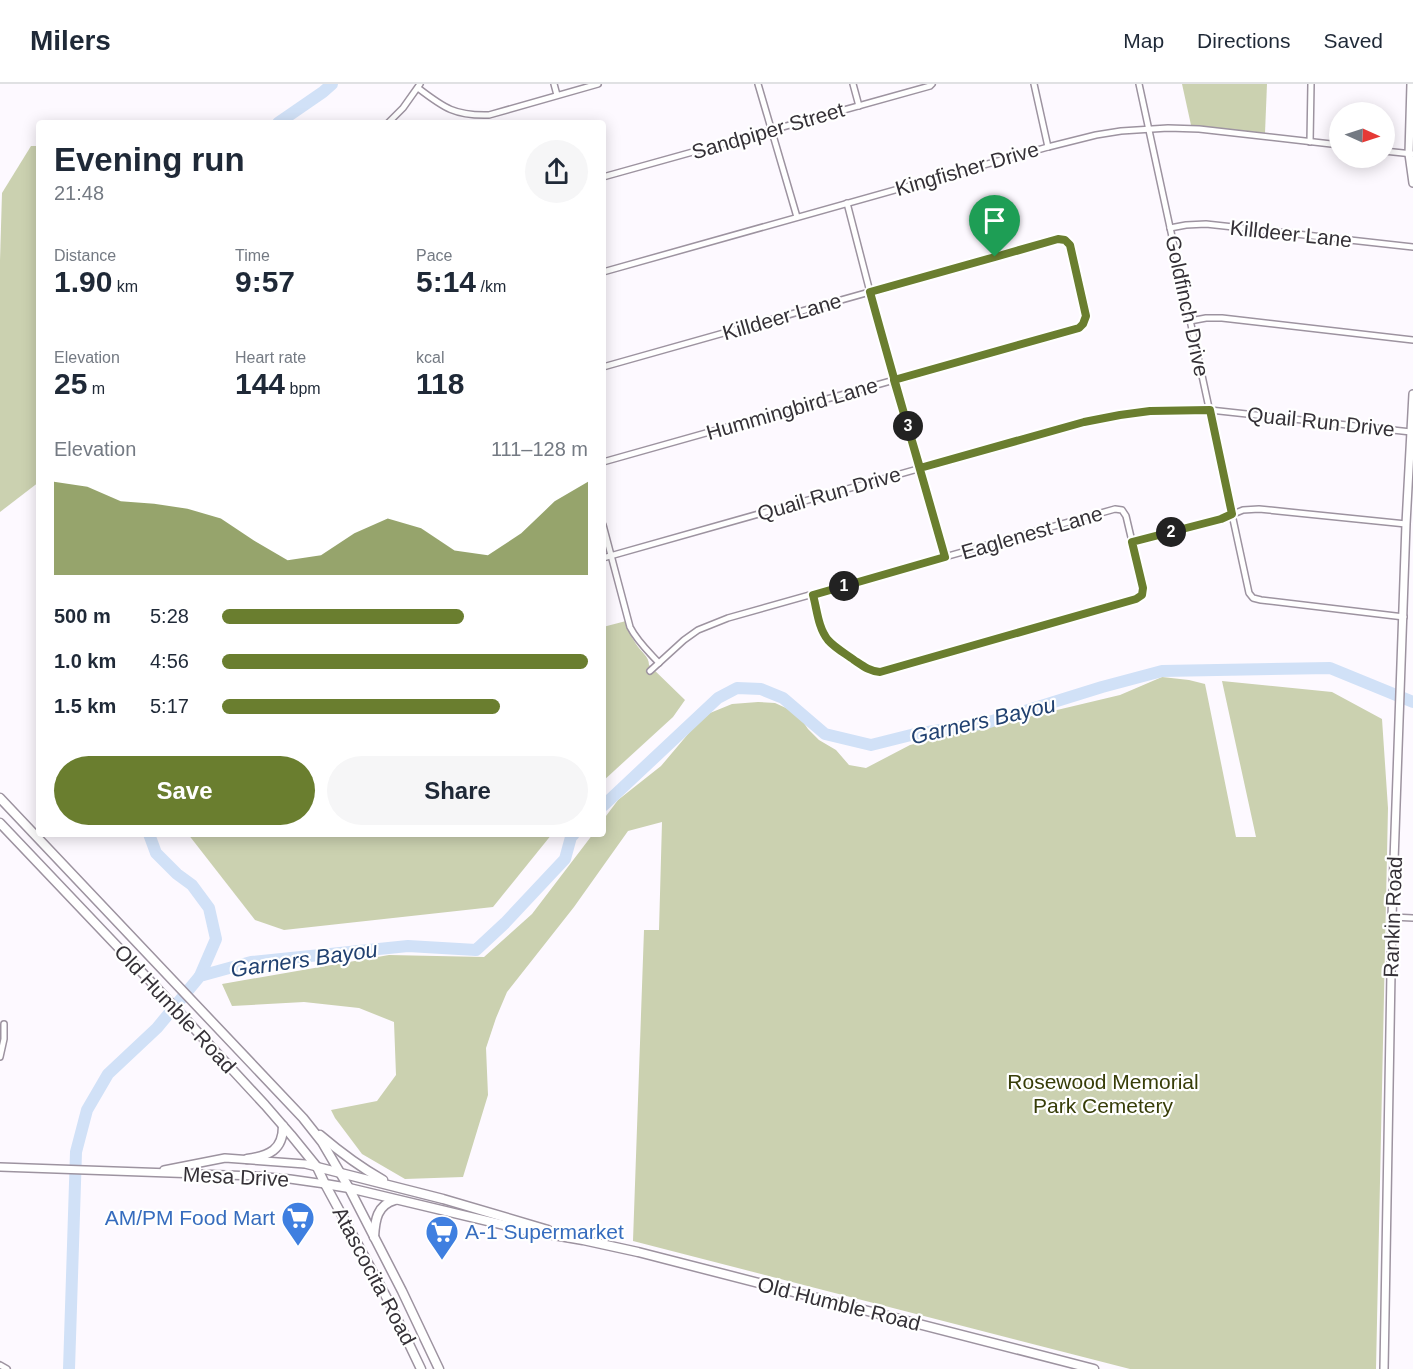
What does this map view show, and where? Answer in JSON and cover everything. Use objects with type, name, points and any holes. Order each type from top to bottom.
[{"type":"main road","name":"Old Humble Road","points":[[0,798],[36,836]]},
{"type":"main road","name":"Old Humble Road","points":[[0,823],[154,985],[283,1126],[317,1167],[325,1184],[525,1230],[638,1252],[1094,1369]]},
{"type":"main road","name":"Old Humble Road","points":[[37,837],[305,1121],[322,1142],[349,1188]]},
{"type":"main road","points":[[72,900],[85,888]]},
{"type":"main road","points":[[305,1121],[348,1157],[394,1186]]},
{"type":"main road","points":[[247,1159],[264,1156],[277,1147],[281,1140],[283,1126]]},
{"type":"main road","name":"Mesa Drive","points":[[317,1167],[339,1172]]},
{"type":"main road","name":"Old Humble Road","points":[[339,1172],[583,1240]]},
{"type":"main road","name":"Atascocita Road","points":[[325,1184],[389,1302],[421,1369]]},
{"type":"main road","name":"Atascocita Road","points":[[349,1188],[439,1369]]},
{"type":"main road","points":[[374,1237],[378,1212],[389,1202],[400,1200]]},
{"type":"street","points":[[554,84],[557,95]]},
{"type":"street","points":[[391,120],[419,86],[440,105],[457,113],[472,116],[489,115],[598,84]]},
{"type":"street","points":[[759,84],[797,217]]},
{"type":"street","points":[[853,84],[859,106]]},
{"type":"street","name":"Sandpiper Street","points":[[606,176],[932,84]]},
{"type":"street","points":[[1034,84],[1048,147]]},
{"type":"street","name":"Goldfinch Drive","points":[[1139,84],[1249,593],[1253,598],[1261,600],[1404,616]]},
{"type":"street","points":[[1310,142],[1311,84]]},
{"type":"street","points":[[1411,84],[1413,183]]},
{"type":"street","name":"Kingfisher Drive","points":[[606,271],[1096,135],[1148,129],[1199,129],[1329,144]]},
{"type":"street","points":[[1395,152],[1411,154]]},
{"type":"street","points":[[847,203],[894,380],[945,557]]},
{"type":"street","name":"Killdeer Lane","points":[[1170,228],[1206,224],[1413,247]]},
{"type":"street","name":"Killdeer Lane","points":[[606,366],[1058,239],[1065,240],[1070,245],[1086,316],[1083,324]]},
{"type":"street","points":[[1190,321],[1222,318],[1413,340]]},
{"type":"street","name":"Hummingbird Lane","points":[[606,461],[1079,328],[1083,324]]},
{"type":"street","name":"Rankin Road","points":[[1384,1369],[1392,917],[1413,394]]},
{"type":"street","name":"Quail Run Drive","points":[[606,557],[1084,422],[1120,415],[1150,411],[1210,410],[1411,432]]},
{"type":"street","name":"Eaglenest Lane","points":[[650,671],[684,640],[713,623],[1116,509],[1122,510],[1126,516],[1132,542],[1221,519],[1243,510],[1272,509],[1406,524]]},
{"type":"street","points":[[606,535],[630,627],[659,663]]},
{"type":"street","points":[[813,595],[821,628],[827,640],[867,669],[880,672],[1136,599],[1142,595],[1143,588],[1132,542]]},
{"type":"street","points":[[1392,917],[1413,918]]},
{"type":"street","points":[[0,1057],[4,1039],[4,1024]]},
{"type":"street","name":"Mesa Drive","points":[[147,1173],[225,1158],[317,1167]]},
{"type":"street","name":"Mesa Drive","points":[[0,1167],[255,1176],[325,1184]]},
{"type":"street","points":[[0,1365],[8,1369]]},
{"type":"green space","points":[[1182,84],[1267,84],[1265,133],[1191,125]]},
{"type":"green space","points":[[31,146],[36,146],[36,484],[0,512],[0,261],[2,193]]},
{"type":"green space","points":[[626,621],[633,639],[649,665],[685,700],[673,717],[606,778],[606,626]]},
{"type":"green space","name":"Rosewood Memorial Park Cemetery","points":[[1162,677],[1205,684],[1236,837],[1256,837],[1222,681],[1332,692],[1382,719],[1388,808],[1376,1369],[1130,1369],[633,1241],[644,930],[659,930],[662,822],[628,831],[574,907],[507,992],[486,1048],[488,1095],[463,1177],[405,1179],[362,1154],[331,1110],[377,1101],[396,1075],[394,1022],[359,1008],[304,1002],[232,1006],[222,984],[389,955],[484,957],[532,914],[591,837],[606,837],[606,816],[618,800],[661,766],[694,727],[710,713],[732,704],[775,703],[797,713],[819,740],[836,750],[849,765],[866,768],[910,745],[1120,695]]},
{"type":"green space","points":[[190,837],[550,837],[493,907],[284,930],[255,920]]},
{"type":"waterway","points":[[282,120],[332,84]]},
{"type":"waterway","name":"Garners Bayou","points":[[606,803],[718,698],[737,688],[761,689],[783,698],[825,734],[871,745],[915,734],[986,723],[1162,671],[1330,668],[1413,702]]},
{"type":"waterway","points":[[150,837],[156,853],[192,885],[209,908],[216,939],[200,976]]},
{"type":"waterway","name":"Garners Bayou","points":[[69,1369],[76,1152],[87,1110],[108,1074],[157,1028],[200,976],[251,962],[408,946],[476,950],[505,923],[565,859],[571,837]]},
{"type":"place","name":"AM/PM Food Mart","points":[[298,1247]]},
{"type":"place","name":"A-1 Supermarket","points":[[442,1261]]},
{"type":"route","points":[[995,257],[870,292],[894,380],[945,557],[813,595],[821,628],[827,640],[873,671],[880,672],[1136,599],[1142,595],[1143,588],[1132,542],[1221,519],[1232,514],[1210,410],[1150,411],[1084,422],[920,468],[894,380],[1079,328],[1086,316],[1070,245],[1065,240],[1058,239],[995,257]]}]
